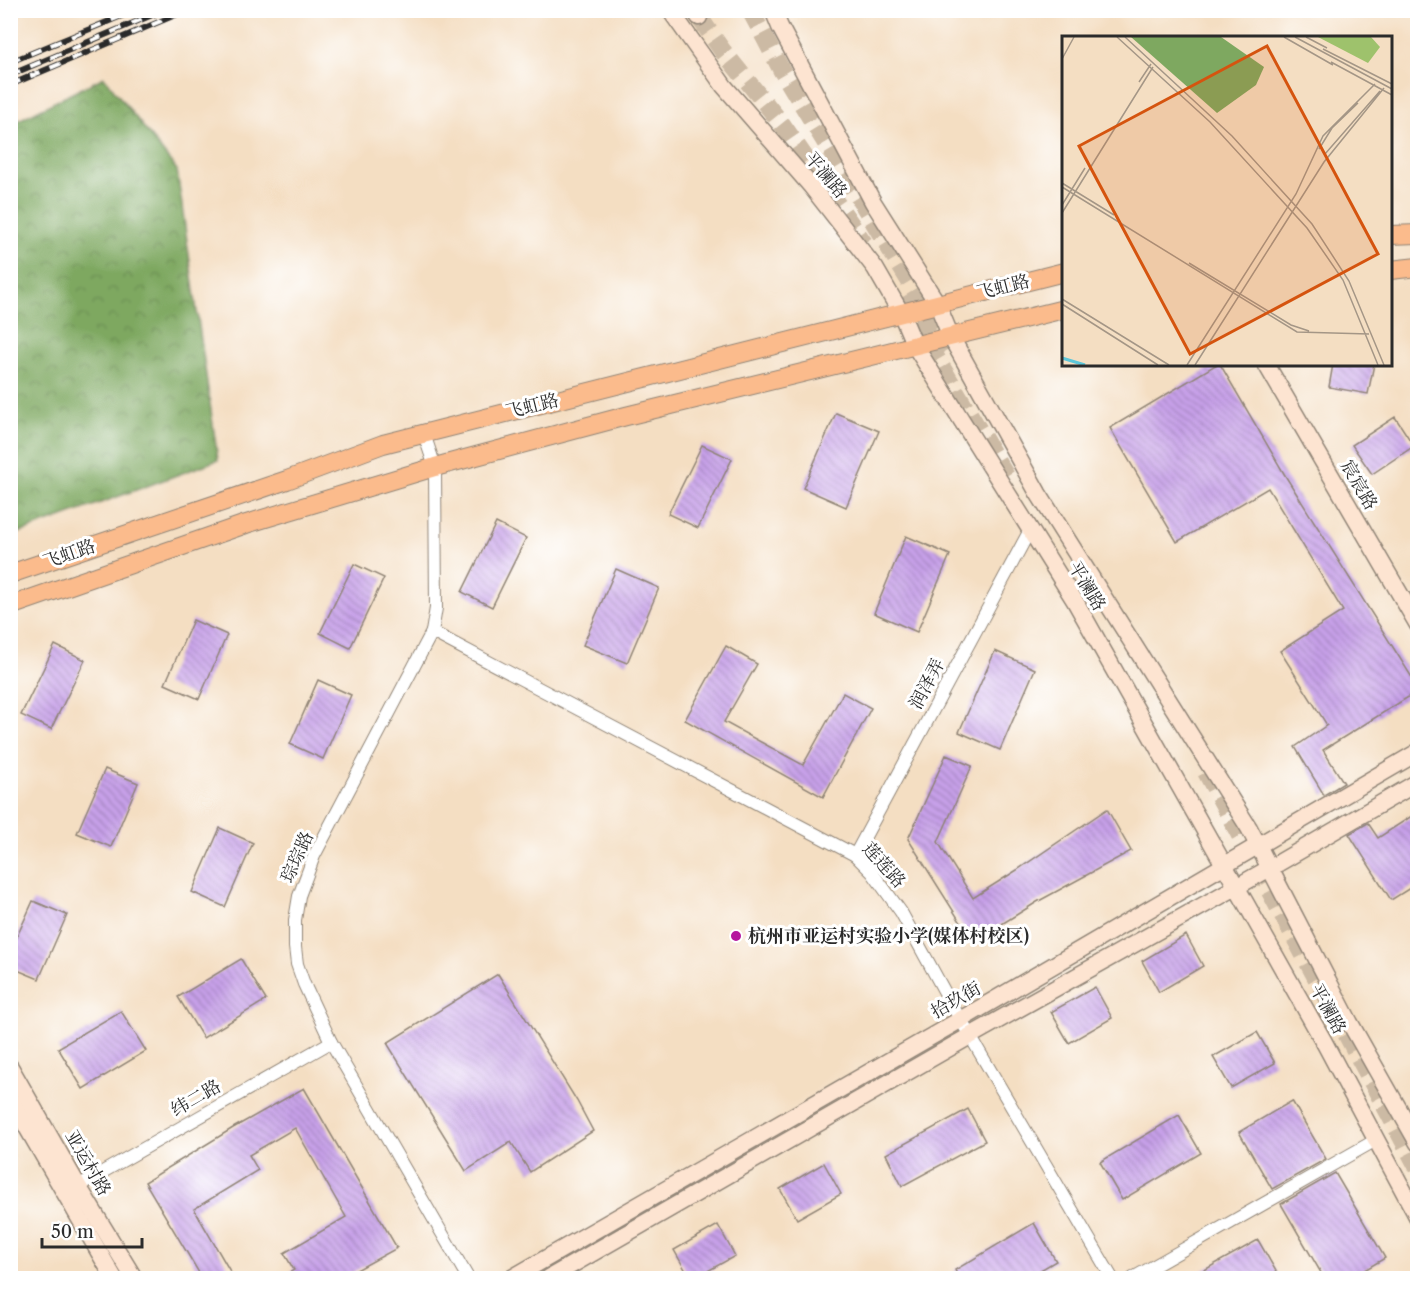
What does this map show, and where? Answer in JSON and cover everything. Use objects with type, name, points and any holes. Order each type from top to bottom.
[{"type":"main road","name":"平澜路","points":[[670,10],[724,86],[812,186],[875,268],[901,313],[915,346],[1075,602],[1324,1042],[1418,1218]]},
{"type":"main road","name":"平澜路","points":[[773,10],[873,202],[937,303],[951,337],[1038,493],[1249,828],[1350,1023],[1418,1143]]},
{"type":"main road","points":[[1392,235],[1418,234]]},
{"type":"main road","points":[[1392,270],[1418,267]]},
{"type":"main road","name":"飞虹路","points":[[10,574],[276,484],[383,444],[1062,272]]},
{"type":"main road","name":"飞虹路","points":[[10,606],[246,524],[435,467],[626,416],[1062,309]]},
{"type":"main road","name":"宸宸路","points":[[1267,366],[1418,625]]},
{"type":"main road","name":"拾玖街","points":[[512,1278],[960,1020],[1418,752]]},
{"type":"main road","points":[[549,1278],[1418,782]]},
{"type":"main road","name":"亚运村路","points":[[10,1066],[78,1186],[134,1278]]},
{"type":"main road","name":"亚运村路","points":[[10,1098],[114,1278]]},
{"type":"street","name":"琮琮路","points":[[424,434],[435,467],[436,608],[432,632],[314,856],[299,896],[295,920],[297,964],[331,1042],[468,1278]]},
{"type":"street","name":"润泽弄","points":[[855,855],[1030,531]]},
{"type":"street","name":"莲莲路","points":[[432,632],[855,855],[872,872],[901,912],[960,1020],[1112,1278]]},
{"type":"street","name":"纬二路","points":[[78,1186],[331,1042]]},
{"type":"street","points":[[1133,1278],[1376,1140]]},
{"type":"green space","points":[[104,77],[177,170],[218,460],[11,536],[11,124]]},
{"type":"building","points":[[1214,366],[1221,366],[1286,477],[1418,687],[1418,691],[1323,750],[1344,783],[1324,795],[1295,747],[1327,725],[1280,651],[1343,611],[1268,488],[1177,542],[1110,428]]},
{"type":"building","points":[[1333,366],[1374,366],[1368,394],[1329,387]]},
{"type":"building","points":[[836,413],[879,431],[846,507],[803,488]]},
{"type":"building","points":[[1395,417],[1414,446],[1372,474],[1352,445]]},
{"type":"building","points":[[702,445],[732,459],[698,528],[668,514]]},
{"type":"building","points":[[496,523],[526,538],[492,607],[462,592]]},
{"type":"building","points":[[906,536],[950,555],[917,632],[874,613]]},
{"type":"building","points":[[354,564],[384,578],[350,648],[320,633]]},
{"type":"building","points":[[616,569],[659,588],[627,663],[583,645]]},
{"type":"building","points":[[193,620],[227,635],[199,699],[165,684]]},
{"type":"building","points":[[55,645],[85,660],[51,729],[21,715]]},
{"type":"building","points":[[726,646],[757,664],[724,722],[803,765],[843,693],[871,708],[823,797],[685,720]]},
{"type":"building","points":[[995,651],[1035,669],[1000,750],[959,732]]},
{"type":"building","points":[[318,680],[351,695],[323,759],[290,744]]},
{"type":"building","points":[[946,755],[972,766],[938,842],[973,898],[1107,809],[1131,851],[1037,902],[973,942],[908,839]]},
{"type":"building","points":[[105,769],[138,783],[111,847],[77,833]]},
{"type":"building","points":[[1418,812],[1418,883],[1391,900],[1349,834],[1368,823],[1378,838]]},
{"type":"building","points":[[220,828],[253,843],[225,907],[192,892]]},
{"type":"building","points":[[33,901],[67,915],[39,979],[10,967],[10,952]]},
{"type":"building","points":[[1186,935],[1203,966],[1159,992],[1142,961]]},
{"type":"building","points":[[241,959],[266,1000],[203,1038],[178,997]]},
{"type":"building","points":[[498,974],[577,1101],[593,1131],[530,1172],[511,1142],[466,1171],[387,1043]]},
{"type":"building","points":[[1095,987],[1112,1018],[1069,1043],[1051,1012]]},
{"type":"building","points":[[121,1011],[146,1051],[83,1089],[58,1048]]},
{"type":"building","points":[[1257,1032],[1275,1063],[1231,1088],[1213,1057]]},
{"type":"building","points":[[304,1088],[397,1248],[342,1278],[280,1278],[294,1270],[284,1253],[346,1217],[295,1128],[249,1155],[258,1170],[194,1209],[234,1278],[202,1278],[145,1182]]},
{"type":"building","points":[[1292,1101],[1326,1159],[1272,1189],[1239,1132]]},
{"type":"building","points":[[968,1109],[985,1141],[902,1186],[886,1154]]},
{"type":"building","points":[[1179,1115],[1201,1153],[1122,1200],[1100,1162]]},
{"type":"building","points":[[824,1163],[841,1194],[797,1219],[780,1189]]},
{"type":"building","points":[[1335,1173],[1385,1258],[1351,1278],[1324,1278],[1281,1204]]},
{"type":"building","points":[[1034,1223],[1056,1261],[1027,1278],[959,1278],[955,1270]]},
{"type":"building","points":[[718,1225],[735,1256],[695,1278],[690,1278],[674,1250]]},
{"type":"building","points":[[1258,1240],[1280,1278],[1190,1278]]},
{"type":"tunnel","points":[[750,10],[782,71],[950,348]]},
{"type":"tunnel","points":[[699,17],[722,50],[782,124],[864,243]]},
{"type":"tunnel","points":[[901,298],[1006,476]]},
{"type":"tunnel","points":[[1206,772],[1418,1168]]},
{"type":"railway","points":[[10,62],[136,10]]},
{"type":"railway","points":[[10,75],[164,10]]},
{"type":"railway","points":[[10,85],[187,10]]},
{"type":"place","name":"杭州市亚运村实验小学(媒体村校区)","points":[[736,936]]}]
